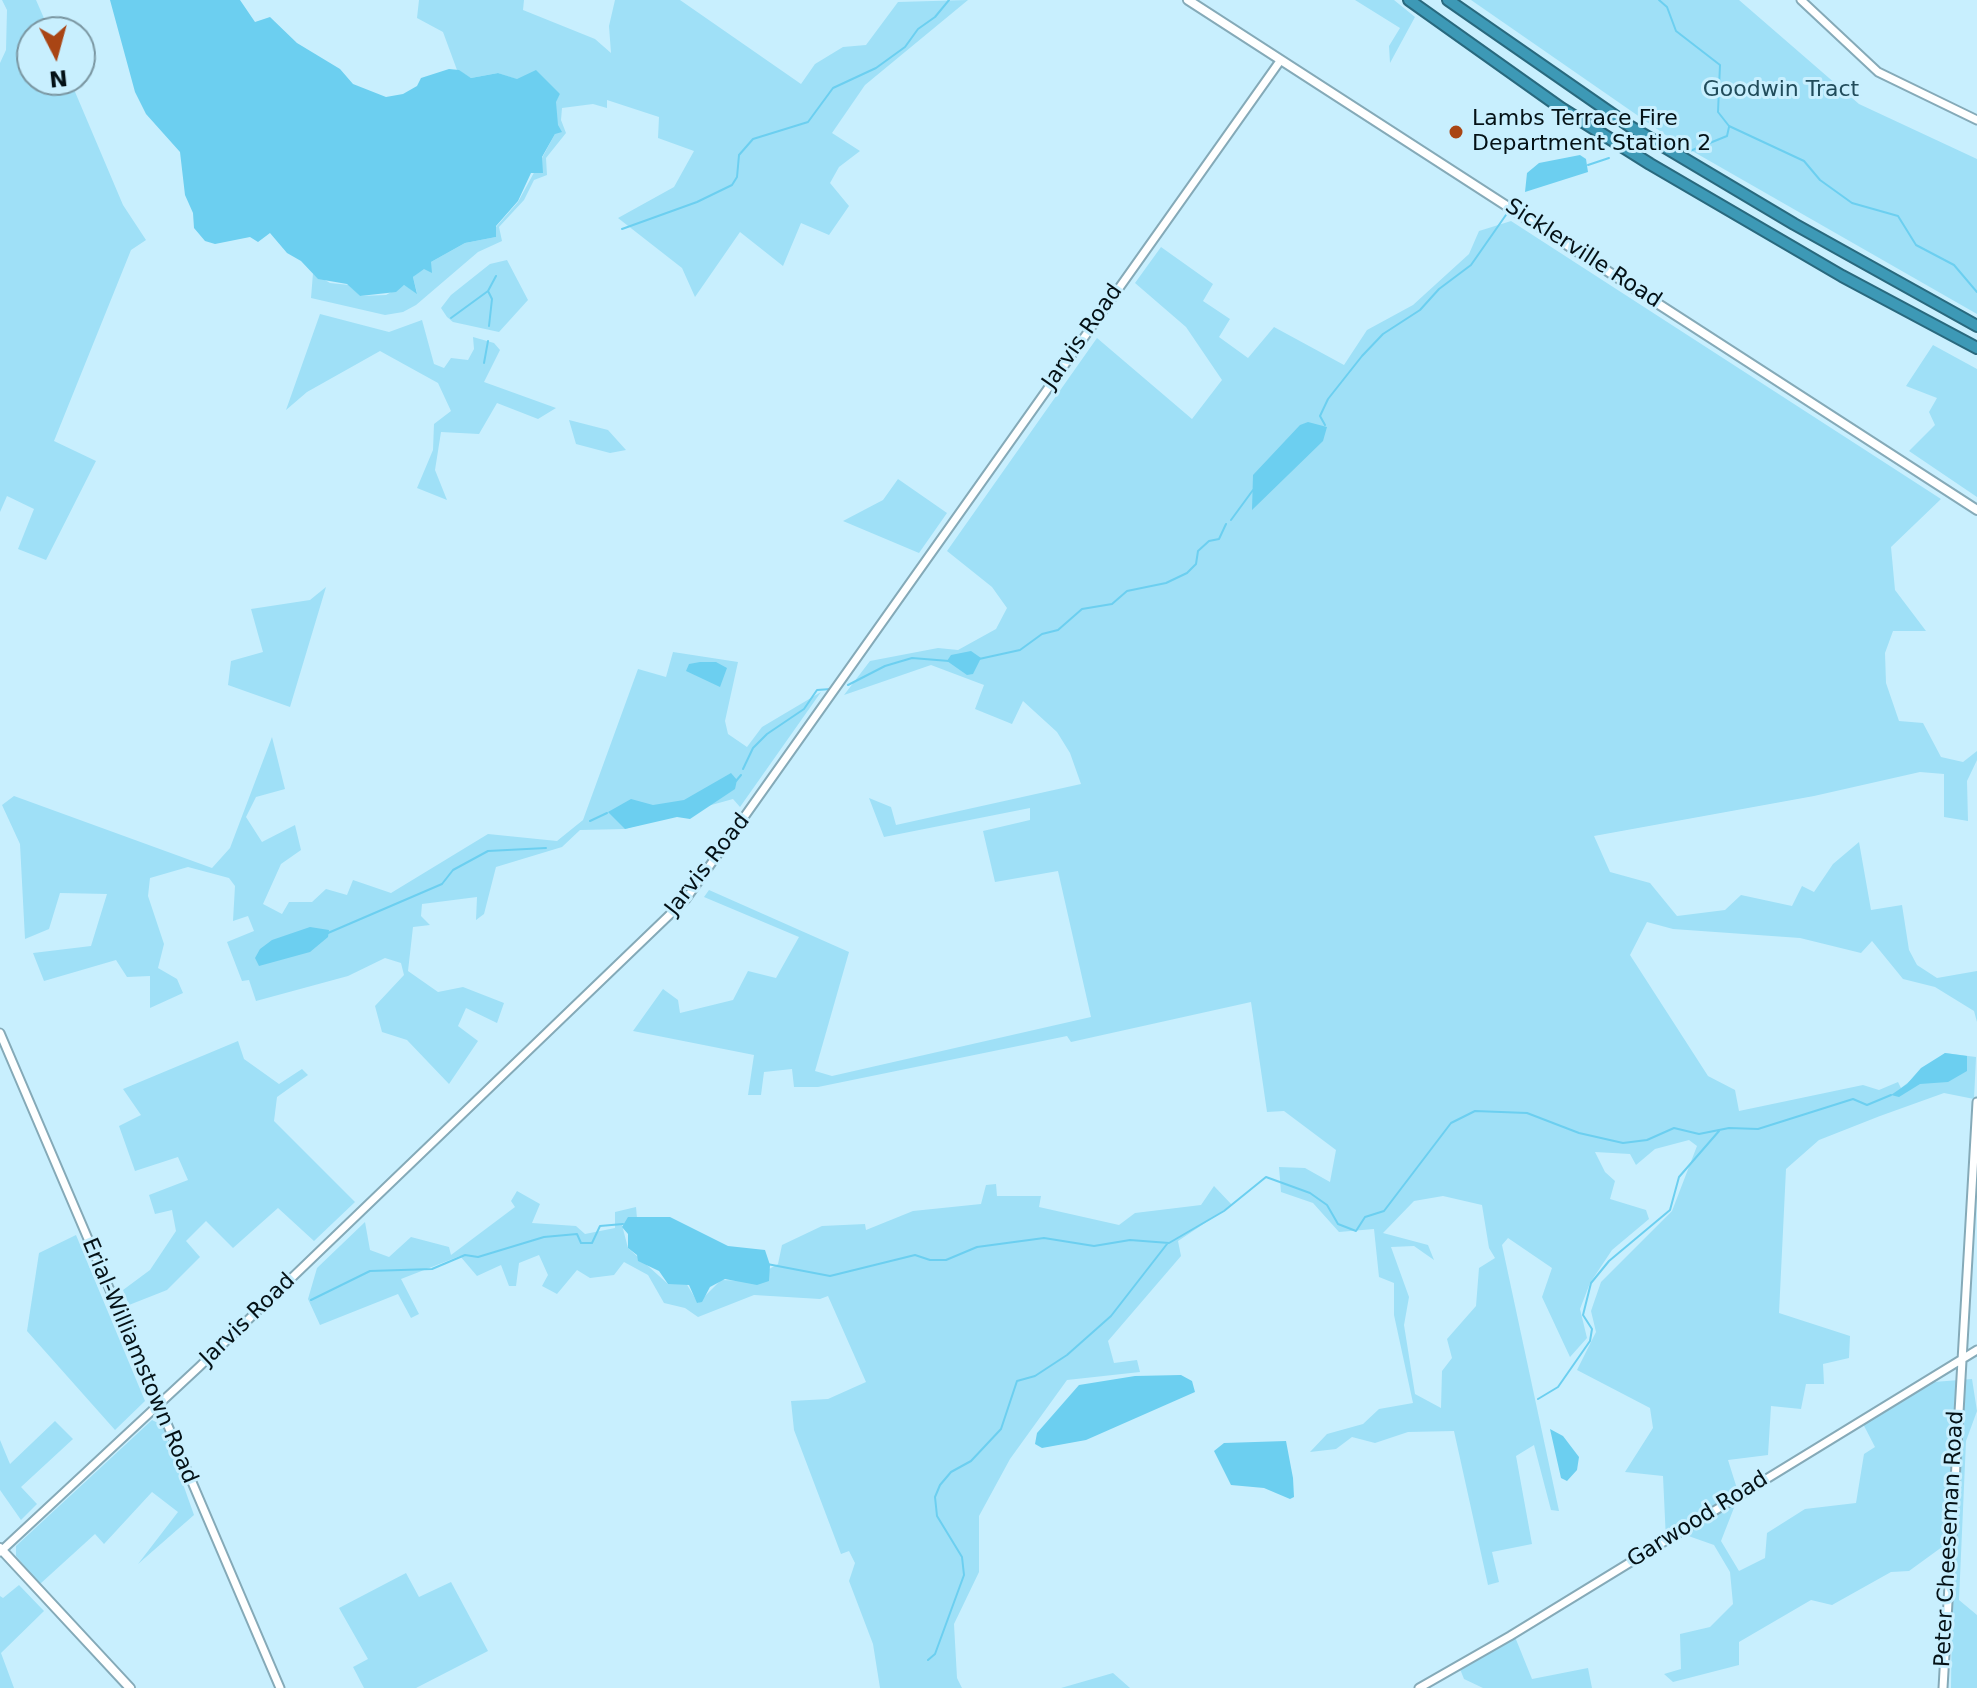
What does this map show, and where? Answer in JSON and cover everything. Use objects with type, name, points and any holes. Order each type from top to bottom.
[{"type":"highway","points":[[1409,0],[1537,91],[1650,164],[1842,276],[1977,348]]},
{"type":"highway","points":[[1448,0],[1642,135],[1977,326]]},
{"type":"main road","name":"Sicklerville Road","points":[[1188,0],[1977,510]]},
{"type":"main road","points":[[1,1550],[130,1688]]},
{"type":"street","points":[[1801,0],[1878,72],[1977,120]]},
{"type":"street","name":"Jarvis Road","points":[[1,1550],[659,927],[700,884],[1280,61]]},
{"type":"street","name":"Erial-Williamstown Road","points":[[0,1033],[280,1688]]},
{"type":"street","name":"Peter Cheeseman Road","points":[[1943,1688],[1959,1361],[1977,1102]]},
{"type":"street","name":"Garwood Road","points":[[1419,1688],[1510,1636],[1977,1350]]},
{"type":"green space","points":[[2,0],[36,0],[43,16],[16,16],[16,96],[77,96],[123,205],[146,240],[131,250],[54,441],[96,461],[46,560],[18,549],[34,509],[7,496],[0,512],[0,63],[6,50],[7,10]]},
{"type":"green space","points":[[419,0],[524,0],[523,10],[595,39],[611,53],[609,26],[615,0],[680,0],[801,84],[815,64],[843,47],[866,45],[898,2],[968,0],[865,85],[832,133],[860,151],[839,167],[830,183],[849,206],[829,235],[801,223],[783,266],[740,232],[695,297],[682,268],[618,218],[674,187],[694,151],[658,138],[659,117],[607,100],[607,108],[593,104],[562,108],[561,120],[566,133],[546,158],[547,175],[534,180],[524,200],[499,227],[502,241],[478,252],[416,305],[403,312],[385,315],[311,298],[313,273],[330,283],[349,285],[360,296],[386,295],[404,285],[417,293],[413,277],[431,262],[465,243],[496,237],[496,227],[518,202],[555,134],[556,101],[560,94],[498,73],[471,78],[457,70],[443,32],[417,18]]},
{"type":"green space","points":[[1355,0],[1394,0],[1415,17],[1390,63],[1389,46],[1400,28]]},
{"type":"green space","name":"Goodwin Tract","points":[[1471,0],[1739,0],[1859,104],[1977,159],[1977,314],[1673,140]]},
{"type":"green space","points":[[1511,221],[1941,499],[1891,547],[1895,590],[1926,631],[1893,631],[1885,653],[1886,683],[1899,721],[1923,723],[1941,757],[1963,762],[1977,751],[1977,760],[1967,781],[1968,821],[1944,817],[1944,774],[1920,772],[1814,796],[1594,836],[1610,872],[1650,883],[1677,916],[1725,910],[1741,895],[1792,906],[1802,886],[1814,892],[1833,864],[1859,842],[1871,910],[1902,905],[1909,950],[1917,965],[1937,978],[1977,971],[1977,1022],[1974,1011],[1935,987],[1903,979],[1872,941],[1861,953],[1800,938],[1673,929],[1647,922],[1630,955],[1708,1076],[1735,1090],[1739,1111],[1863,1085],[1879,1090],[1898,1082],[1901,1088],[1945,1053],[1976,1057],[1974,1099],[1944,1093],[1880,1116],[1819,1140],[1786,1169],[1779,1313],[1850,1336],[1849,1358],[1823,1364],[1824,1384],[1806,1384],[1801,1409],[1771,1406],[1768,1455],[1728,1460],[1739,1495],[1721,1541],[1739,1571],[1765,1558],[1767,1533],[1805,1509],[1856,1503],[1864,1454],[1875,1447],[1860,1418],[1921,1383],[1972,1379],[1977,1411],[1966,1441],[1959,1600],[1977,1615],[1977,1688],[1951,1688],[1953,1539],[1909,1571],[1891,1572],[1832,1605],[1811,1600],[1739,1642],[1739,1665],[1673,1682],[1664,1674],[1681,1669],[1680,1634],[1710,1627],[1733,1604],[1730,1572],[1714,1545],[1680,1533],[1666,1540],[1663,1476],[1625,1472],[1653,1428],[1650,1408],[1577,1370],[1596,1332],[1591,1311],[1601,1282],[1672,1211],[1697,1146],[1689,1140],[1655,1149],[1636,1165],[1630,1154],[1595,1152],[1605,1172],[1615,1181],[1610,1199],[1646,1210],[1649,1219],[1612,1250],[1590,1283],[1580,1309],[1587,1338],[1570,1357],[1542,1297],[1552,1268],[1508,1238],[1502,1245],[1559,1511],[1551,1510],[1534,1445],[1516,1456],[1532,1544],[1492,1552],[1499,1582],[1488,1585],[1454,1431],[1408,1432],[1375,1443],[1352,1437],[1336,1449],[1310,1452],[1327,1434],[1363,1424],[1379,1409],[1413,1403],[1394,1315],[1394,1283],[1379,1277],[1374,1229],[1339,1232],[1313,1203],[1281,1192],[1279,1167],[1305,1168],[1330,1182],[1336,1150],[1284,1111],[1267,1112],[1251,1002],[1071,1042],[1067,1036],[818,1087],[794,1087],[792,1069],[764,1072],[761,1095],[748,1095],[754,1055],[633,1031],[663,989],[678,1000],[680,1013],[733,1000],[748,971],[776,978],[799,937],[704,897],[709,890],[849,952],[815,1071],[832,1076],[1091,1017],[1058,871],[995,882],[983,831],[1030,820],[1030,808],[884,837],[869,798],[891,807],[896,825],[1081,784],[1070,753],[1057,732],[1023,701],[1012,724],[975,709],[984,685],[931,665],[844,695],[870,661],[938,648],[958,650],[996,629],[1007,608],[992,587],[947,551],[1097,338],[1192,419],[1222,380],[1186,327],[1135,283],[1161,247],[1213,284],[1203,301],[1230,319],[1219,337],[1248,358],[1274,327],[1344,365],[1367,330],[1413,305],[1469,254],[1479,231]],"holes":[[[1443,1196],[1482,1205],[1489,1248],[1495,1258],[1479,1268],[1476,1306],[1447,1339],[1452,1358],[1442,1371],[1441,1408],[1415,1394],[1404,1325],[1409,1297],[1391,1247],[1414,1246],[1434,1260],[1428,1245],[1383,1233],[1414,1201]]]},
{"type":"green space","points":[[507,260],[528,300],[499,332],[453,322],[447,317],[441,308],[451,295],[490,264]]},
{"type":"green space","points":[[320,314],[389,332],[422,320],[434,364],[444,368],[451,358],[468,360],[474,349],[473,337],[494,343],[500,350],[484,382],[556,408],[538,419],[497,403],[479,434],[441,432],[435,470],[447,500],[417,488],[433,450],[434,424],[451,411],[438,383],[380,351],[307,392],[286,410]]},
{"type":"green space","points":[[1933,345],[1977,369],[1977,497],[1909,451],[1935,425],[1929,412],[1937,398],[1906,386]]},
{"type":"green space","points":[[569,420],[608,430],[626,450],[610,453],[576,444]]},
{"type":"green space","points":[[898,479],[947,513],[919,553],[843,521],[883,500]]},
{"type":"green space","points":[[326,587],[290,707],[228,685],[231,661],[263,652],[251,609],[310,600]]},
{"type":"green space","points":[[673,652],[738,662],[725,721],[728,734],[747,747],[762,727],[821,692],[740,807],[733,799],[625,829],[580,830],[562,847],[496,867],[484,914],[476,920],[477,897],[422,904],[421,916],[430,925],[413,927],[408,971],[438,992],[463,987],[504,1003],[497,1023],[466,1008],[458,1026],[478,1041],[449,1084],[407,1040],[382,1032],[375,1006],[404,975],[401,963],[385,958],[348,976],[256,1001],[249,980],[242,981],[227,942],[254,931],[248,916],[233,921],[235,886],[229,878],[188,867],[150,878],[148,896],[164,944],[158,968],[177,979],[183,993],[150,1008],[150,976],[127,977],[116,960],[44,981],[33,953],[91,946],[107,894],[60,893],[49,929],[25,939],[20,844],[2,805],[14,796],[212,868],[230,848],[272,737],[285,789],[256,797],[246,817],[262,842],[295,825],[301,850],[281,864],[263,904],[282,914],[289,902],[312,902],[326,889],[347,895],[353,880],[391,893],[488,834],[557,841],[583,820],[638,669],[666,677]]},
{"type":"green space","points":[[238,1041],[244,1059],[279,1084],[302,1069],[308,1075],[277,1097],[274,1121],[355,1202],[314,1241],[278,1208],[233,1248],[206,1221],[186,1241],[200,1257],[167,1290],[129,1305],[123,1290],[150,1270],[176,1231],[172,1210],[155,1214],[149,1195],[188,1180],[178,1157],[135,1171],[119,1126],[141,1115],[123,1089]]},
{"type":"green space","points":[[996,1184],[997,1196],[1041,1196],[1039,1207],[1119,1225],[1135,1213],[1201,1205],[1214,1186],[1232,1205],[1178,1241],[1181,1256],[1108,1341],[1114,1363],[1137,1360],[1140,1372],[1067,1380],[1010,1459],[979,1516],[979,1572],[954,1624],[957,1678],[962,1688],[880,1688],[873,1644],[849,1581],[855,1563],[849,1551],[841,1554],[794,1430],[791,1401],[828,1399],[866,1382],[828,1296],[820,1299],[754,1295],[698,1317],[685,1308],[664,1303],[648,1275],[624,1262],[614,1275],[590,1278],[577,1270],[557,1294],[542,1286],[548,1275],[539,1255],[519,1263],[516,1286],[509,1286],[501,1265],[477,1276],[460,1256],[401,1279],[419,1314],[411,1318],[398,1294],[320,1325],[308,1299],[317,1268],[365,1222],[370,1250],[389,1257],[411,1237],[449,1247],[451,1255],[515,1207],[511,1201],[517,1191],[540,1204],[532,1223],[576,1226],[585,1234],[615,1228],[615,1212],[636,1207],[637,1218],[622,1225],[628,1248],[668,1284],[686,1283],[698,1303],[721,1280],[748,1281],[778,1264],[782,1245],[822,1226],[865,1224],[866,1230],[913,1211],[981,1204],[986,1185]]},
{"type":"green space","points":[[76,1235],[145,1401],[115,1430],[27,1331],[39,1253]]},
{"type":"green space","points":[[152,1420],[162,1425],[194,1515],[138,1564],[178,1512],[152,1492],[104,1544],[95,1534],[40,1584],[16,1556],[16,1546]]},
{"type":"green space","points":[[55,1421],[73,1439],[21,1487],[37,1504],[21,1520],[0,1490],[0,1440],[10,1464]]},
{"type":"green space","points":[[406,1573],[419,1597],[451,1582],[488,1651],[416,1688],[364,1688],[353,1667],[368,1659],[339,1608]]},
{"type":"green space","points":[[19,1585],[44,1611],[1,1653],[14,1688],[0,1688],[0,1596],[3,1598]]},
{"type":"green space","points":[[1513,1632],[1532,1679],[1588,1668],[1592,1688],[1483,1688],[1464,1679],[1458,1664]]},
{"type":"green space","points":[[1113,1673],[1130,1688],[1061,1688]]},
{"type":"shaded area","points":[[110,0],[240,0],[255,22],[270,17],[297,43],[340,69],[353,84],[386,97],[403,94],[417,86],[421,78],[449,69],[459,70],[471,78],[498,73],[517,79],[536,70],[560,94],[556,102],[558,125],[562,132],[555,134],[542,157],[543,173],[531,173],[518,201],[496,226],[496,237],[465,243],[431,262],[432,273],[424,269],[413,277],[417,294],[404,285],[396,292],[360,296],[347,284],[318,279],[301,261],[287,253],[270,233],[258,242],[250,237],[215,244],[205,241],[194,228],[193,213],[185,195],[180,152],[146,114],[135,92]]},
{"type":"shaded area","points":[[1580,155],[1586,159],[1588,172],[1525,192],[1527,173],[1539,163]]},
{"type":"shaded area","points":[[1308,422],[1327,427],[1323,441],[1252,510],[1253,475],[1300,425]]},
{"type":"shaded area","points":[[971,651],[981,658],[973,674],[967,675],[947,661],[951,655]]},
{"type":"shaded area","points":[[716,662],[727,668],[720,687],[686,671],[689,664]]},
{"type":"shaded area","points":[[731,773],[737,780],[735,789],[690,819],[677,817],[625,829],[608,812],[631,799],[653,805],[684,800]]},
{"type":"shaded area","points":[[310,927],[329,930],[328,937],[310,952],[259,966],[255,958],[260,949],[272,940]]},
{"type":"shaded area","points":[[1945,1053],[1967,1056],[1967,1071],[1948,1082],[1920,1084],[1899,1097],[1891,1095],[1907,1084],[1921,1068]]},
{"type":"shaded area","points":[[628,1217],[670,1217],[728,1246],[765,1250],[770,1265],[769,1281],[757,1285],[725,1279],[710,1287],[702,1302],[697,1303],[689,1285],[668,1284],[659,1271],[638,1261],[637,1255],[628,1248],[628,1234],[622,1227]]},
{"type":"shaded area","points":[[1181,1375],[1192,1381],[1195,1392],[1086,1440],[1042,1448],[1035,1444],[1037,1433],[1079,1385],[1135,1376]]},
{"type":"shaded area","points":[[1550,1429],[1563,1436],[1579,1457],[1577,1470],[1567,1481],[1561,1478]]},
{"type":"shaded area","points":[[1286,1441],[1293,1478],[1294,1497],[1290,1499],[1264,1488],[1231,1485],[1214,1451],[1224,1443]]},
{"type":"waterway","points":[[622,229],[697,202],[732,185],[737,177],[739,155],[753,139],[808,122],[833,88],[876,68],[905,47],[918,29],[935,17],[949,0]]},
{"type":"waterway","points":[[1659,0],[1667,7],[1676,31],[1720,65],[1718,112],[1729,126],[1804,161],[1820,180],[1852,203],[1898,216],[1916,245],[1954,265],[1977,292]]},
{"type":"waterway","points":[[1690,151],[1727,136],[1729,127]]},
{"type":"waterway","points":[[1588,165],[1609,158]]},
{"type":"waterway","points":[[1325,425],[1320,416],[1328,399],[1362,356],[1383,334],[1420,310],[1439,289],[1471,265],[1508,212]]},
{"type":"waterway","points":[[489,326],[492,299],[488,291],[496,276]]},
{"type":"waterway","points":[[451,318],[488,291]]},
{"type":"waterway","points":[[484,363],[488,341]]},
{"type":"waterway","points":[[1231,520],[1253,490]]},
{"type":"waterway","points":[[979,659],[1020,650],[1042,634],[1058,630],[1082,609],[1112,604],[1127,591],[1166,583],[1187,573],[1196,564],[1198,551],[1209,541],[1219,539],[1226,524]]},
{"type":"waterway","points":[[848,685],[885,666],[912,658],[949,661]]},
{"type":"waterway","points":[[743,769],[753,748],[767,734],[804,709],[817,690],[831,689]]},
{"type":"waterway","points":[[736,781],[741,775]]},
{"type":"waterway","points":[[590,821],[607,813]]},
{"type":"waterway","points":[[328,933],[442,884],[453,870],[488,851],[546,848]]},
{"type":"waterway","points":[[767,1264],[830,1276],[915,1255],[930,1260],[946,1260],[977,1247],[1044,1238],[1094,1246],[1130,1240],[1169,1243],[1224,1211],[1266,1177],[1310,1193],[1327,1205],[1338,1224],[1356,1231],[1365,1217],[1384,1211],[1451,1123],[1475,1111],[1527,1113],[1579,1133],[1623,1143],[1647,1140],[1674,1128],[1699,1134],[1729,1128],[1758,1129],[1853,1099],[1867,1105],[1891,1095]]},
{"type":"waterway","points":[[1538,1399],[1558,1387],[1590,1341],[1592,1329],[1583,1315],[1591,1283],[1609,1261],[1670,1210],[1679,1177],[1719,1131]]},
{"type":"waterway","points":[[311,1300],[370,1271],[432,1269],[465,1255],[478,1257],[544,1237],[577,1234],[581,1243],[592,1243],[600,1226],[623,1224]]},
{"type":"waterway","points":[[928,1660],[935,1654],[964,1575],[962,1557],[937,1516],[935,1497],[940,1485],[951,1472],[971,1461],[1001,1429],[1017,1381],[1035,1376],[1067,1355],[1111,1316],[1167,1244]]},
{"type":"place","name":"Lambs Terrace Fire Department Station 2","points":[[1456,132]]}]
